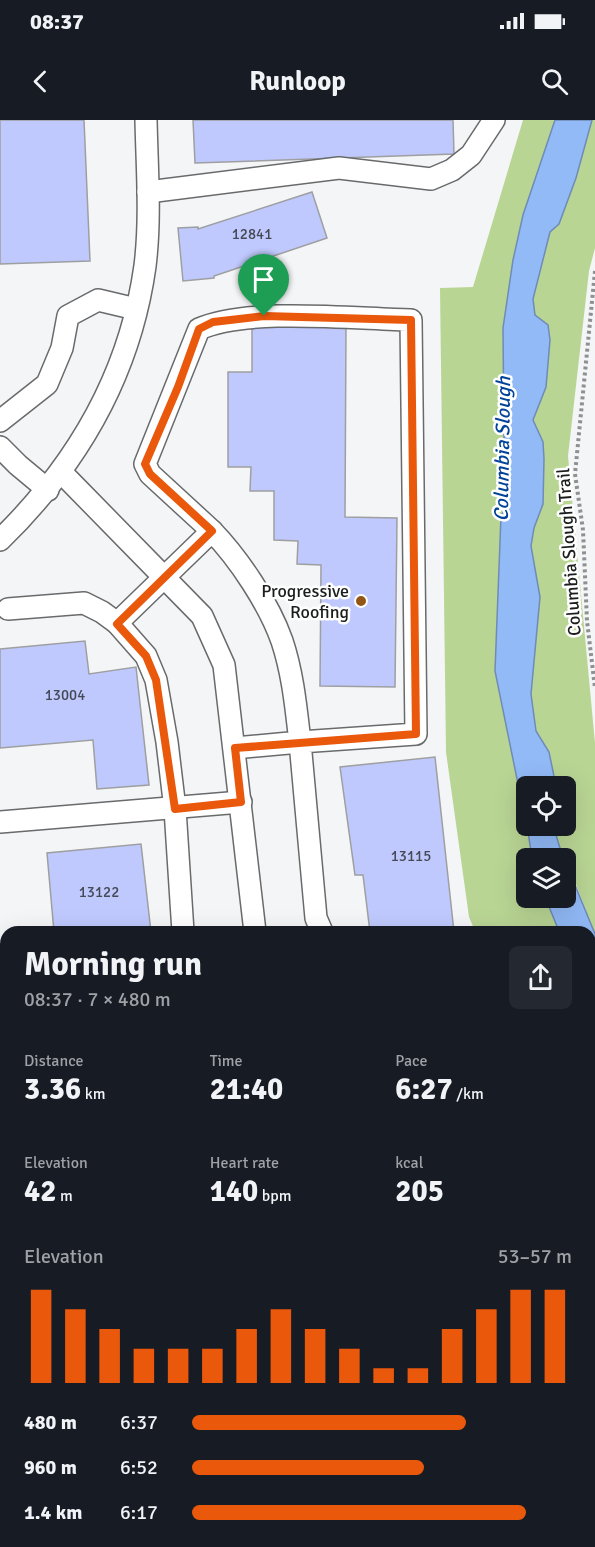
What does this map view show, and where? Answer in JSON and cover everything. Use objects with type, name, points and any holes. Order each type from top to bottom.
[{"type":"street","points":[[0,540],[48,490],[81,442],[123,355],[145,266],[148,192],[146,120]]},
{"type":"street","points":[[148,192],[305,170],[339,168],[431,179],[452,170],[471,155],[494,120]]},
{"type":"street","points":[[0,421],[47,384],[62,348],[68,316],[98,300],[136,309]]},
{"type":"street","points":[[235,748],[300,742],[416,734],[411,320],[264,316],[213,322],[199,329],[178,387],[145,464],[150,474],[212,531],[254,587],[281,640],[294,691],[300,742],[316,918],[319,926]]},
{"type":"street","points":[[0,447],[48,490]]},
{"type":"street","points":[[61,472],[202,616],[224,665],[254,926]]},
{"type":"street","points":[[117,624],[166,579],[212,531]]},
{"type":"street","points":[[8,609],[84,603],[102,612],[117,624],[146,656],[156,680],[175,809],[183,926]]},
{"type":"street","points":[[0,822],[241,802]]},
{"type":"path","name":"Columbia Slough Trail","points":[[595,271],[575,474],[584,541],[587,621],[595,688]]},
{"type":"green space","points":[[523,120],[555,120],[523,215],[513,260],[503,328],[504,437],[509,492],[507,505],[501,516],[495,671],[517,776],[516,836],[528,836],[530,848],[516,848],[516,908],[550,908],[557,926],[473,926],[469,917],[446,752],[440,288],[473,287]]},
{"type":"green space","points":[[592,120],[595,120],[595,248],[589,271],[568,456],[595,743],[595,926],[592,926],[576,884],[576,848],[560,848],[556,836],[576,836],[576,776],[554,776],[549,752],[536,731],[531,694],[540,597],[531,546],[534,528],[543,504],[544,459],[543,441],[533,420],[541,399],[550,340],[548,325],[535,315],[533,299],[550,232],[576,178]]},
{"type":"water","points":[[555,120],[592,120],[576,178],[559,224],[550,232],[533,299],[535,315],[548,325],[550,340],[546,387],[533,420],[543,442],[544,459],[543,504],[534,528],[531,546],[540,597],[531,694],[536,731],[549,752],[554,776],[516,776],[495,671],[501,516],[507,505],[509,492],[504,437],[503,328],[513,260],[523,215]]},
{"type":"water","points":[[529,836],[556,836],[560,848],[530,848]]},
{"type":"water","points":[[576,887],[592,926],[557,926],[550,908],[576,908]]},
{"type":"building","points":[[0,120],[84,120],[90,261],[0,264]]},
{"type":"building","points":[[193,120],[453,120],[454,154],[195,163]]},
{"type":"building","points":[[312,192],[327,238],[214,276],[214,278],[183,281],[178,228],[198,227],[198,229]]},
{"type":"building","points":[[252,325],[346,325],[345,517],[397,518],[395,687],[320,686],[321,565],[297,564],[298,541],[274,540],[274,491],[250,491],[251,467],[228,467],[228,372],[252,372]]},
{"type":"building","points":[[85,641],[89,674],[136,667],[149,785],[97,789],[93,740],[0,748],[0,649]]},
{"type":"building","points":[[435,757],[453,926],[369,926],[363,875],[355,875],[340,767]]},
{"type":"building","points":[[141,844],[150,926],[53,926],[47,853]]},
{"type":"place","name":"Progressive Roofing","points":[[361,601]]},
{"type":"route","points":[[264,316],[411,320],[416,734],[235,748],[241,802],[175,809],[167,742],[156,680],[146,656],[117,624],[166,579],[212,531],[150,474],[145,464],[178,387],[199,329],[213,322],[264,316]]},
{"type":"water label","name":"Columbia Slough","points":[[502,449]]}]
